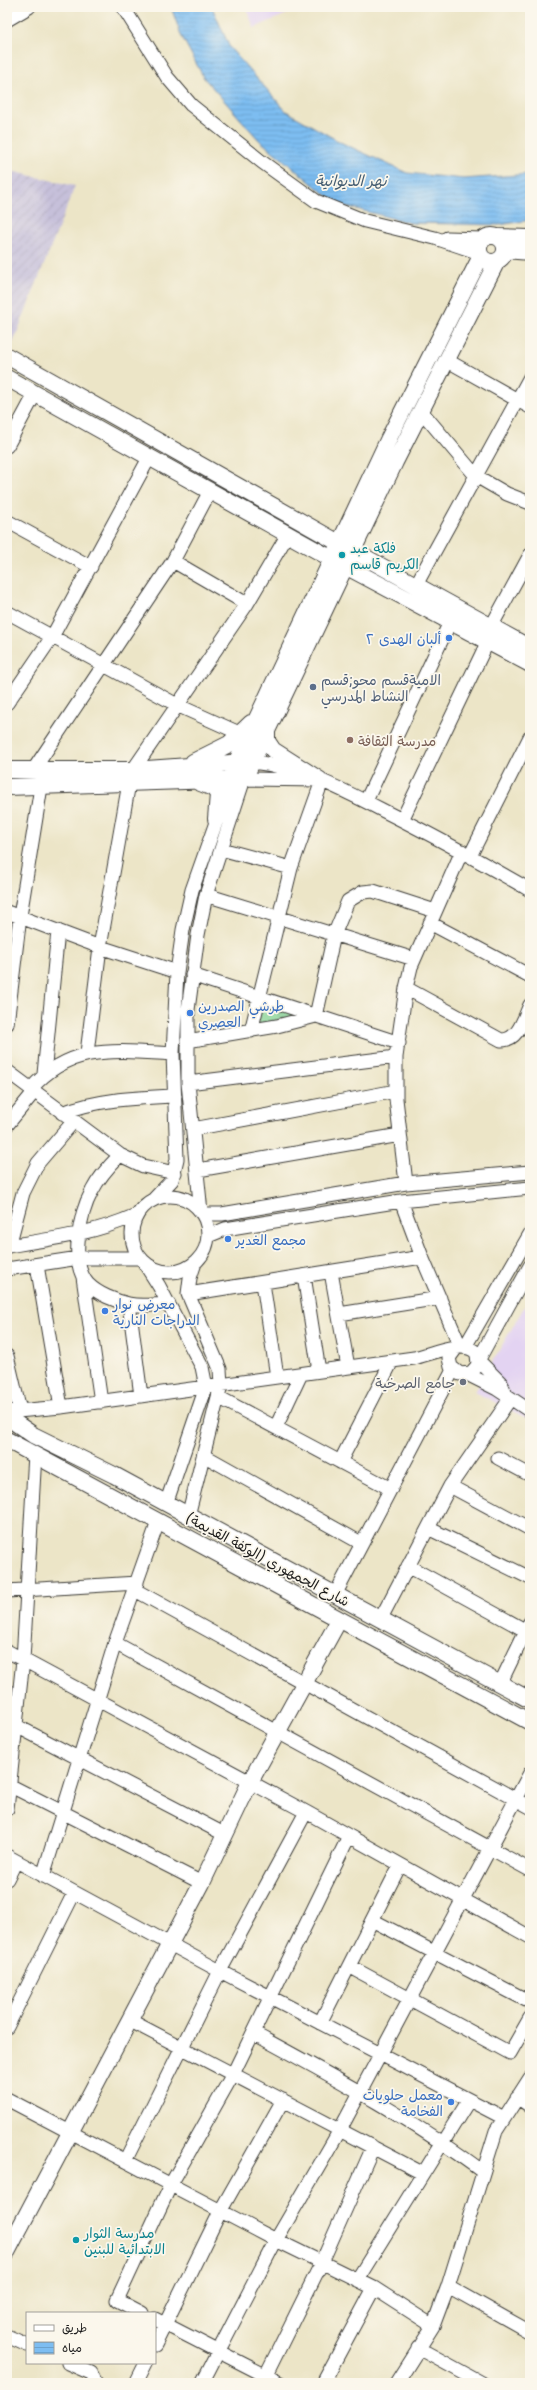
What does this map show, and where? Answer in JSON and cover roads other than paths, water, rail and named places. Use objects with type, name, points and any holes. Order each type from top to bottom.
[{"type":"main road","points":[[7,770],[34,769],[192,781],[237,779],[252,762],[267,729],[346,547],[389,438],[491,249],[530,238]]},
{"type":"main road","points":[[491,249],[530,252]]},
{"type":"main road","points":[[346,547],[422,412],[448,361],[491,249]]},
{"type":"main road","points":[[7,356],[416,585],[490,634],[530,664]]},
{"type":"main road","points":[[7,378],[339,562],[450,620],[530,648]]},
{"type":"main road","points":[[237,779],[236,762],[245,736],[260,713],[339,562]]},
{"type":"main road","points":[[267,729],[267,741],[273,750],[321,780]]},
{"type":"main road","points":[[7,787],[41,787],[131,777],[171,768],[209,755],[245,736]]},
{"type":"main road","points":[[171,768],[252,762]]},
{"type":"main road","points":[[192,781],[206,784],[214,788],[218,794],[216,819]]},
{"type":"main road","name":"شارع الجمهوري (الوكفة القديمة)","points":[[11,1413],[33,1435],[166,1504],[530,1700]]},
{"type":"main road","name":"شارع الجمهوري (الوكفة القديمة)","points":[[7,1440],[530,1722]]},
{"type":"main road","points":[[305,1601],[314,1584]]},
{"type":"main road","points":[[7,2252],[202,1883],[250,1782],[303,1683],[339,1620]]},
{"type":"main road","points":[[390,1647],[399,1629]]},
{"type":"street","points":[[7,20],[29,7]]},
{"type":"street","points":[[123,7],[178,92],[206,117],[262,162],[329,208],[365,221],[435,238],[491,249]]},
{"type":"street","points":[[448,361],[530,408]]},
{"type":"street","points":[[416,585],[530,377]]},
{"type":"street","points":[[7,446],[35,394]]},
{"type":"street","points":[[422,412],[476,476],[507,494],[530,503]]},
{"type":"street","points":[[7,703],[52,637],[149,458]]},
{"type":"street","points":[[34,769],[173,560],[210,491]]},
{"type":"street","points":[[7,521],[91,567]]},
{"type":"street","points":[[87,1053],[100,947],[131,777],[247,604],[288,534]]},
{"type":"street","points":[[402,820],[490,634],[530,555]]},
{"type":"street","points":[[173,560],[247,604]]},
{"type":"street","points":[[7,612],[179,706],[245,736]]},
{"type":"street","points":[[366,801],[450,620]]},
{"type":"street","points":[[406,1183],[396,1091],[396,1057],[406,988],[414,959],[432,917],[530,737]]},
{"type":"street","points":[[252,762],[284,767],[321,780],[366,801],[466,853],[530,889]]},
{"type":"street","points":[[237,779],[321,780]]},
{"type":"street","points":[[73,1122],[38,1163],[23,1193],[8,1246],[78,1235],[107,1227],[136,1214],[164,1191],[175,1173],[178,1136],[173,1054],[177,972],[192,890],[216,819],[237,779]]},
{"type":"street","points":[[188,1516],[220,1398],[221,1385],[220,1369],[188,1294],[190,1278],[195,1263],[205,1251],[208,1236],[202,1213],[188,1083],[187,1041],[192,975],[206,895],[221,849],[237,779]]},
{"type":"street","points":[[251,1031],[277,918],[291,868],[321,780]]},
{"type":"street","points":[[7,1024],[20,916],[41,787]]},
{"type":"street","points":[[221,849],[291,868]]},
{"type":"street","points":[[316,1016],[334,935],[348,901],[363,892],[373,891],[432,917],[530,976]]},
{"type":"street","points":[[206,895],[414,959]]},
{"type":"street","points":[[7,912],[100,947],[177,972]]},
{"type":"street","points":[[44,1074],[58,931]]},
{"type":"street","points":[[192,975],[398,1043]]},
{"type":"street","points":[[406,988],[501,1040],[508,1040],[514,1036],[530,1005]]},
{"type":"street","points":[[187,1041],[251,1031],[316,1016]]},
{"type":"street","points":[[7,1125],[44,1074],[66,1061],[87,1053],[130,1052],[173,1054]]},
{"type":"street","points":[[188,1083],[396,1057]]},
{"type":"street","points":[[7,1071],[73,1122],[120,1155],[143,1166],[175,1173]]},
{"type":"street","points":[[193,1129],[396,1091]]},
{"type":"street","points":[[62,1113],[84,1104],[104,1100],[175,1096]]},
{"type":"street","points":[[198,1170],[400,1135]]},
{"type":"street","points":[[101,1402],[83,1275],[79,1258],[78,1235],[83,1213],[91,1191],[104,1172],[120,1155]]},
{"type":"street","points":[[154,1199],[177,1196],[191,1202],[202,1213],[222,1214],[406,1183],[530,1172]]},
{"type":"street","points":[[208,1236],[225,1229],[401,1201],[530,1188]]},
{"type":"street","points":[[401,1201],[422,1257],[461,1346]]},
{"type":"street","points":[[136,1214],[131,1237],[142,1261],[169,1304],[202,1367],[206,1387],[166,1504]]},
{"type":"street","points":[[335,1595],[452,1369],[449,1358],[461,1346],[530,1234]]},
{"type":"street","points":[[7,1269],[100,1256],[142,1261],[159,1271],[174,1273],[195,1263]]},
{"type":"street","points":[[188,1294],[422,1257]]},
{"type":"street","points":[[37,1265],[62,1407]]},
{"type":"street","points":[[468,1374],[476,1368],[530,1266]]},
{"type":"street","points":[[331,1272],[348,1367]]},
{"type":"street","points":[[83,1275],[88,1284],[103,1295],[129,1304],[169,1304]]},
{"type":"street","points":[[304,1276],[319,1371]]},
{"type":"street","points":[[263,1283],[277,1377]]},
{"type":"street","points":[[339,1314],[440,1298]]},
{"type":"street","points":[[129,1304],[141,1396]]},
{"type":"street","points":[[7,1356],[11,1413],[101,1402],[414,1358],[461,1346],[474,1350],[479,1360],[500,1383],[508,1397]]},
{"type":"street","points":[[414,1358],[438,1361],[460,1374],[468,1374],[530,1411]]},
{"type":"street","points":[[340,1462],[392,1361]]},
{"type":"street","points":[[276,1427],[301,1374]]},
{"type":"street","points":[[380,1620],[450,1486],[508,1397]]},
{"type":"street","points":[[220,1398],[391,1489]]},
{"type":"street","points":[[7,1809],[12,1724],[23,1660],[35,1454]]},
{"type":"street","points":[[205,1456],[361,1543]]},
{"type":"street","points":[[498,1458],[530,1475]]},
{"type":"street","points":[[450,1486],[530,1529]]},
{"type":"street","points":[[43,1876],[97,1701],[158,1522]]},
{"type":"street","points":[[428,1528],[530,1578]]},
{"type":"street","points":[[408,1566],[529,1628],[500,1684]]},
{"type":"street","points":[[7,1591],[136,1586],[303,1683],[530,1807]]},
{"type":"street","points":[[116,1643],[489,1849],[530,1870]]},
{"type":"street","points":[[7,1651],[97,1701],[306,1812],[530,1937]]},
{"type":"street","points":[[12,1724],[224,1834]]},
{"type":"street","points":[[202,2383],[217,2351],[276,2240],[340,2130],[530,1773]]},
{"type":"street","points":[[9,1785],[202,1883]]},
{"type":"street","points":[[125,2161],[220,1971],[306,1812]]},
{"type":"street","points":[[140,2312],[117,2300],[171,2184],[233,2074],[348,1836]]},
{"type":"street","points":[[7,1879],[11,1858],[220,1971],[504,2118]]},
{"type":"street","points":[[320,2023],[400,1865]]},
{"type":"street","points":[[7,2027],[74,1893]]},
{"type":"street","points":[[372,1920],[530,2002]]},
{"type":"street","points":[[349,1966],[510,2053],[530,2018]]},
{"type":"street","points":[[129,2020],[422,2173]]},
{"type":"street","points":[[253,2033],[360,2090],[442,2141],[483,2172]]},
{"type":"street","points":[[397,2383],[433,2326],[448,2286],[496,2131],[530,2078]]},
{"type":"street","points":[[517,2098],[530,2106]]},
{"type":"street","points":[[7,2100],[171,2184],[276,2240],[374,2288],[433,2326]]},
{"type":"street","points":[[156,2340],[160,2322],[220,2210],[283,2100]]},
{"type":"street","points":[[357,2280],[422,2173],[469,2100]]},
{"type":"street","points":[[264,2379],[322,2262],[373,2147]]},
{"type":"street","points":[[448,2286],[529,2328]]},
{"type":"street","points":[[323,2383],[374,2288]]},
{"type":"street","points":[[160,2322],[217,2351],[264,2379],[280,2383]]},
{"type":"street","points":[[7,2336],[26,2345]]},
{"type":"street","points":[[418,2348],[482,2383]]},
{"type":"street","points":[[70,2364],[91,2373],[96,2383]]},
{"type":"street","points":[[136,2383],[146,2364]]},
{"type":"water","name":"نهر الديوانية","points":[[171,7],[212,7],[230,48],[286,111],[340,142],[407,173],[464,179],[530,174],[530,220],[499,225],[411,223],[337,204],[259,140],[204,78],[181,35]]},
{"type":"place","name":"فلكة عبد الكريم قاسم","points":[[342,555]]},
{"type":"place","name":"ألبان الهدى ٢","points":[[449,638]]},
{"type":"place","name":"الاميةقسم محو;قسم النشاط المدرسي","points":[[313,687]]},
{"type":"place","name":"مدرسة الثقافة","points":[[350,740]]},
{"type":"place","name":"طرشي الصدرين العصري","points":[[190,1013]]},
{"type":"place","name":"مجمع الغدير","points":[[228,1239]]},
{"type":"place","name":"معرض نوار الدراجات النارية","points":[[105,1311]]},
{"type":"place","name":"جامع الصرخية","points":[[463,1382]]},
{"type":"place","name":"معمل حلويات الفخامة","points":[[451,2102]]},
{"type":"place","name":"مدرسة الثوار الابتدائية للبنين","points":[[76,2240]]}]
